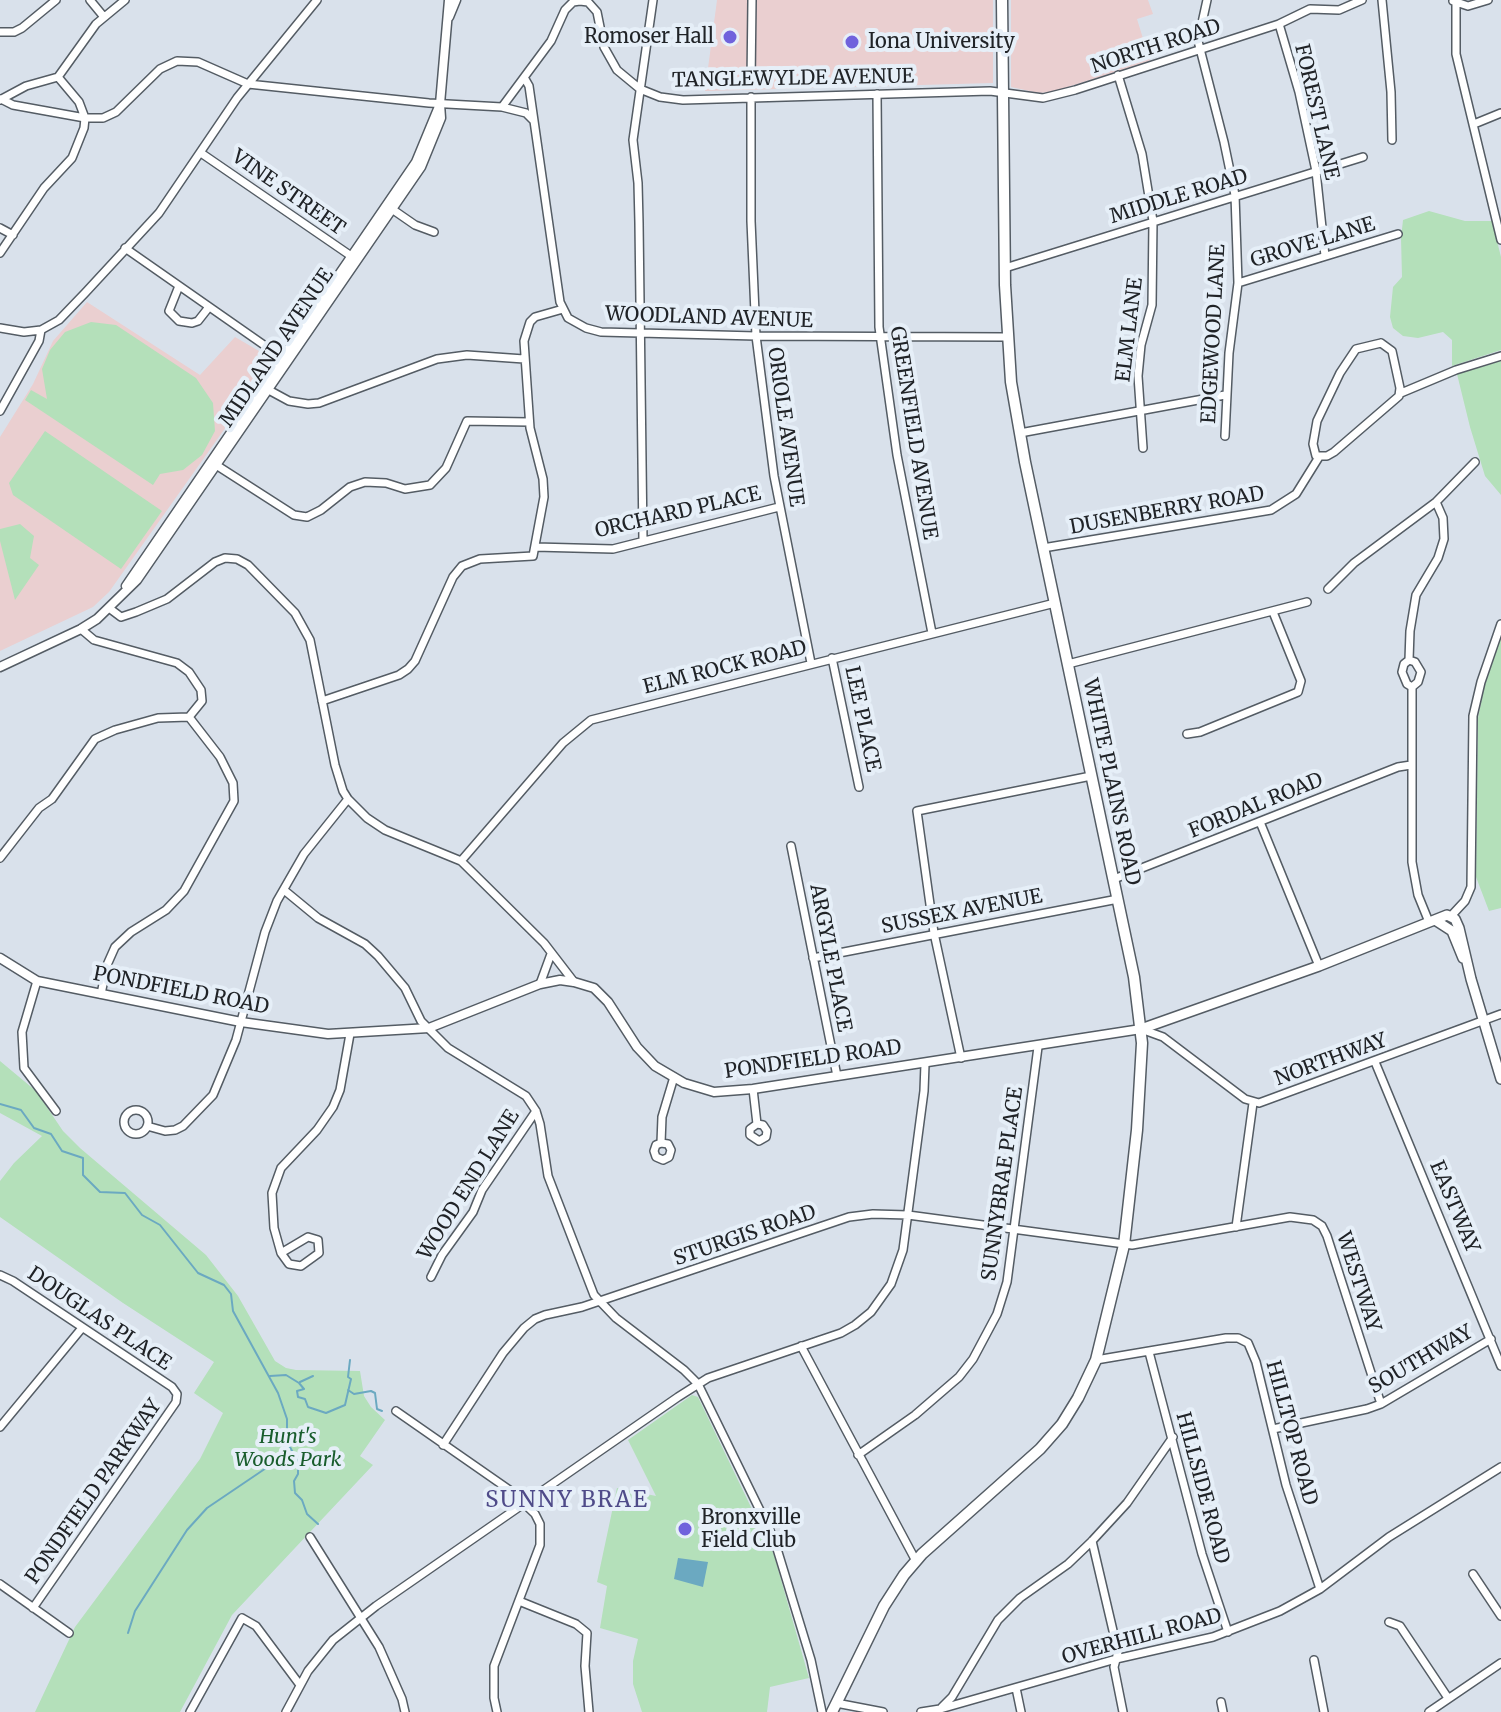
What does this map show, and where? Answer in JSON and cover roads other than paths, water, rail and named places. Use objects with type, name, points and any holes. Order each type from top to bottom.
[{"type":"main road","name":"WHITE PLAINS ROAD","points":[[834,1708],[884,1606],[916,1561],[1040,1449],[1062,1424],[1078,1398],[1096,1360],[1124,1245],[1140,1102],[1141,1029],[1134,977],[1011,382],[1006,337],[1002,0]]},
{"type":"main road","name":"PONDFIELD ROAD","points":[[1141,1029],[1319,966],[1442,916],[1451,916]]},
{"type":"main road","points":[[1451,916],[1459,928],[1501,1079]]},
{"type":"main road","points":[[1432,921],[1452,931],[1467,965]]},
{"type":"street","points":[[0,32],[14,32],[22,28],[56,0]]},
{"type":"street","points":[[90,0],[104,17]]},
{"type":"street","points":[[1,99],[26,86],[58,77],[104,17],[125,0]]},
{"type":"street","points":[[308,0],[308,11]]},
{"type":"street","points":[[0,328],[24,332],[41,330],[59,320],[159,213],[248,84],[317,0]]},
{"type":"street","name":"MIDLAND AVENUE","points":[[0,667],[81,629],[116,600],[390,208],[416,162],[440,104],[449,0]]},
{"type":"street","name":"MIDLAND AVENUE","points":[[449,18],[456,0]]},
{"type":"street","points":[[643,540],[638,183],[633,140],[653,0]]},
{"type":"street","points":[[751,83],[752,0]]},
{"type":"street","name":"EDGEWOOD LANE","points":[[1207,0],[1198,32],[1199,50],[1235,195],[1238,283],[1225,395],[1225,436]]},
{"type":"street","name":"NORTH ROAD","points":[[1003,92],[1051,97],[1279,24],[1310,9],[1339,10],[1362,0]]},
{"type":"street","points":[[1382,0],[1391,92],[1392,140]]},
{"type":"street","points":[[1488,0],[1468,6],[1454,0],[1456,54],[1501,240]]},
{"type":"street","name":"TANGLEWYLDE AVENUE","points":[[502,107],[551,41],[565,10],[573,1],[588,2],[597,12],[607,55],[624,77],[640,89],[672,100],[1003,92]]},
{"type":"street","name":"FOREST LANE","points":[[1279,24],[1299,92],[1316,171],[1325,256]]},
{"type":"street","points":[[1,99],[13,105],[85,118],[103,118],[116,112],[160,69],[177,61],[198,62],[248,84],[440,104],[502,107],[526,113],[533,120]]},
{"type":"street","points":[[624,77],[642,67]]},
{"type":"street","name":"ELM LANE","points":[[1118,75],[1142,154],[1153,221],[1153,295],[1139,357],[1143,448]]},
{"type":"street","points":[[0,253],[44,188],[72,158],[84,128],[85,118],[77,99],[58,77]]},
{"type":"street","points":[[322,701],[399,675],[408,669],[415,661],[453,577],[462,566],[480,559],[533,556],[543,510],[543,488],[529,422],[524,341],[530,322],[535,317],[563,309],[556,284],[529,86],[525,79]]},
{"type":"street","name":"GREENFIELD AVENUE","points":[[877,94],[880,336],[897,455],[932,633]]},
{"type":"street","name":"ORIOLE AVENUE","points":[[751,97],[751,221],[756,336],[779,507],[811,663]]},
{"type":"street","points":[[1474,124],[1501,113]]},
{"type":"street","name":"VINE STREET","points":[[201,153],[354,258]]},
{"type":"street","name":"MIDDLE ROAD","points":[[1005,268],[1363,157]]},
{"type":"street","points":[[390,208],[415,225],[434,232]]},
{"type":"street","points":[[0,228],[13,235]]},
{"type":"street","name":"GROVE LANE","points":[[1238,283],[1398,234]]},
{"type":"street","points":[[125,248],[284,359]]},
{"type":"street","points":[[179,286],[169,311],[179,321],[198,321],[209,307]]},
{"type":"street","name":"WOODLAND AVENUE","points":[[563,309],[568,318],[601,332],[1006,337]]},
{"type":"street","points":[[0,411],[39,341],[41,330]]},
{"type":"street","points":[[1319,457],[1314,453],[1313,444],[1317,421],[1340,373],[1356,349],[1371,344],[1386,345],[1392,351],[1401,393],[1456,370],[1501,356]]},
{"type":"street","points":[[265,388],[289,401],[319,403],[437,359],[467,355],[524,359]]},
{"type":"street","name":"DUSENBERRY ROAD","points":[[1043,548],[1281,506],[1296,494],[1319,457],[1334,452],[1356,435],[1396,401],[1401,393]]},
{"type":"street","points":[[1020,433],[1225,395]]},
{"type":"street","points":[[214,463],[294,515],[307,517],[350,487],[365,482],[386,483],[405,489],[430,485],[446,468],[467,421],[529,422]]},
{"type":"street","points":[[1328,589],[1354,563],[1436,502],[1475,462]]},
{"type":"street","points":[[1412,687],[1407,684],[1402,672],[1409,660],[1416,595],[1438,558],[1444,539],[1443,518],[1436,502]]},
{"type":"street","name":"ORCHARD PLACE","points":[[535,547],[613,549],[779,507]]},
{"type":"street","points":[[109,608],[121,617],[167,599],[215,562],[225,558],[237,559],[261,576],[303,625],[310,640],[339,778],[348,799],[385,830],[461,861],[522,920],[574,982]]},
{"type":"street","points":[[1068,664],[1307,602]]},
{"type":"street","name":"ELM ROCK ROAD","points":[[461,861],[563,743],[591,720],[1055,603]]},
{"type":"street","points":[[1187,734],[1200,732],[1298,692],[1301,681],[1273,612]]},
{"type":"street","points":[[1451,916],[1465,901],[1471,887],[1473,716],[1501,624]]},
{"type":"street","points":[[0,858],[39,808],[52,799],[95,739],[158,718],[189,717],[200,706],[202,695],[183,667],[168,659],[94,640],[81,629]]},
{"type":"street","name":"LEE PLACE","points":[[832,658],[859,787]]},
{"type":"street","points":[[1409,660],[1415,662],[1421,672],[1418,682],[1412,687],[1412,862],[1418,895],[1432,921]]},
{"type":"street","points":[[101,994],[107,965],[115,947],[131,932],[166,910],[184,891],[234,801],[233,783],[220,757],[189,717]]},
{"type":"street","name":"FORDAL ROAD","points":[[1114,879],[1398,767],[1411,765]]},
{"type":"street","points":[[961,1058],[934,933],[916,817],[919,810],[1091,776]]},
{"type":"street","points":[[147,1126],[165,1131],[175,1130],[206,1104],[230,1057],[265,932],[284,890],[304,854],[348,799]]},
{"type":"street","points":[[1260,822],[1319,966]]},
{"type":"street","name":"ARGYLE PLACE","points":[[791,846],[837,1076]]},
{"type":"street","points":[[284,890],[318,918],[365,944],[405,988],[421,1021],[458,1057],[526,1096],[536,1111],[548,1176],[599,1302],[698,1384],[774,1539],[811,1660],[822,1712]]},
{"type":"street","name":"SUSSEX AVENUE","points":[[813,958],[1118,899]]},
{"type":"street","points":[[540,984],[551,954]]},
{"type":"street","name":"PONDFIELD ROAD","points":[[0,958],[37,981],[296,1032],[350,1034],[429,1028],[540,984],[560,980],[574,982],[594,988],[608,1002],[637,1047],[655,1066],[684,1083],[714,1092],[925,1064],[1141,1029]]},
{"type":"street","points":[[37,981],[22,1032],[24,1068],[56,1111]]},
{"type":"street","name":"NORTHWAY","points":[[1141,1029],[1163,1037],[1253,1103],[1375,1062],[1501,1014]]},
{"type":"street","points":[[281,1253],[308,1237],[318,1240],[317,1256],[298,1266],[289,1264],[281,1253],[271,1201],[281,1168],[317,1130],[333,1107],[340,1090],[350,1034]]},
{"type":"street","name":"SUNNYBRAE PLACE","points":[[858,1455],[942,1394],[973,1359],[997,1314],[1007,1282],[1038,1047]]},
{"type":"street","name":"EASTWAY","points":[[1375,1062],[1501,1366]]},
{"type":"street","points":[[286,1712],[322,1652],[361,1619],[698,1384],[841,1333],[871,1312],[897,1270],[908,1215],[925,1064]]},
{"type":"street","points":[[661,1143],[662,1117],[674,1077]]},
{"type":"street","points":[[753,1089],[757,1124]]},
{"type":"street","points":[[1236,1227],[1253,1103]]},
{"type":"street","name":"WOOD END LANE","points":[[431,1277],[442,1255],[473,1212],[482,1190],[536,1111]]},
{"type":"street","name":"STURGIS ROAD","points":[[443,1445],[503,1353],[524,1328],[545,1315],[599,1302],[849,1217],[908,1215],[1124,1245]]},
{"type":"street","name":"WESTWAY","points":[[1124,1245],[1299,1217],[1313,1220],[1322,1226],[1327,1236],[1381,1404]]},
{"type":"street","name":"DOUGLAS PLACE","points":[[0,1275],[172,1387],[177,1394]]},
{"type":"street","points":[[0,1427],[82,1328]]},
{"type":"street","name":"HILLTOP ROAD","points":[[1096,1360],[1226,1338],[1244,1340],[1256,1362],[1286,1485],[1320,1589]]},
{"type":"street","name":"SOUTHWAY","points":[[1273,1429],[1381,1404],[1491,1339]]},
{"type":"street","points":[[801,1346],[916,1561]]},
{"type":"street","name":"HILLSIDE ROAD","points":[[1149,1352],[1202,1554],[1228,1632]]},
{"type":"street","name":"PONDFIELD PARKWAY","points":[[33,1608],[176,1402],[177,1394]]},
{"type":"street","points":[[396,1411],[511,1491],[535,1514],[540,1524],[541,1539],[494,1666],[497,1712]]},
{"type":"street","points":[[939,1711],[952,1697],[985,1639],[1008,1609],[1068,1564],[1092,1541],[1127,1503],[1173,1437]]},
{"type":"street","name":"OVERHILL ROAD","points":[[921,1712],[939,1711],[1116,1659],[1228,1632],[1280,1611],[1320,1589],[1389,1537],[1501,1467]]},
{"type":"street","points":[[310,1537],[392,1673],[405,1712]]},
{"type":"street","points":[[1092,1541],[1118,1652],[1114,1667],[1123,1712]]},
{"type":"street","points":[[1473,1574],[1501,1616]]},
{"type":"street","points":[[0,1584],[69,1633]]},
{"type":"street","points":[[519,1601],[576,1624],[587,1633],[585,1666],[589,1712]]},
{"type":"street","points":[[190,1712],[242,1618],[256,1626],[300,1685]]},
{"type":"street","points":[[1389,1622],[1400,1626],[1448,1698]]},
{"type":"street","points":[[1314,1660],[1324,1712]]},
{"type":"street","points":[[1429,1712],[1501,1663]]},
{"type":"street","points":[[1016,1688],[1021,1712]]},
{"type":"street","points":[[1221,1702],[1223,1712]]},
{"type":"street","points":[[834,1708],[883,1712]]},
{"type":"water","points":[[678,1558],[708,1562],[703,1587],[674,1579]]},
{"type":"waterway","points":[[0,1104],[21,1110],[34,1128],[51,1134],[62,1151],[83,1158],[83,1175],[100,1192],[125,1193],[142,1215],[160,1225],[198,1273],[224,1285],[231,1294],[233,1311],[278,1393],[287,1419],[287,1441],[278,1460],[207,1508],[187,1530],[135,1611],[128,1633]]},
{"type":"waterway","points":[[270,1376],[286,1375],[299,1383],[304,1389],[297,1391],[298,1397],[305,1399],[308,1407],[326,1413],[345,1405],[351,1379],[348,1377],[350,1360]]},
{"type":"waterway","points":[[300,1382],[313,1376]]},
{"type":"waterway","points":[[348,1390],[354,1394],[375,1393],[377,1409],[382,1411]]},
{"type":"waterway","points":[[288,1443],[298,1463],[295,1493],[302,1500],[307,1514],[318,1524]]},
{"type":"place","name":"Romoser Hall","points":[[730,37]]},
{"type":"place","name":"Iona University","points":[[852,42]]},
{"type":"place","name":"Bronxville Field Club","points":[[685,1529]]},
{"type":"district","name":"SUNNY BRAE","points":[[567,1501]]},
{"type":"park label","name":"Hunt's Woods Park","points":[[288,1448]]}]
